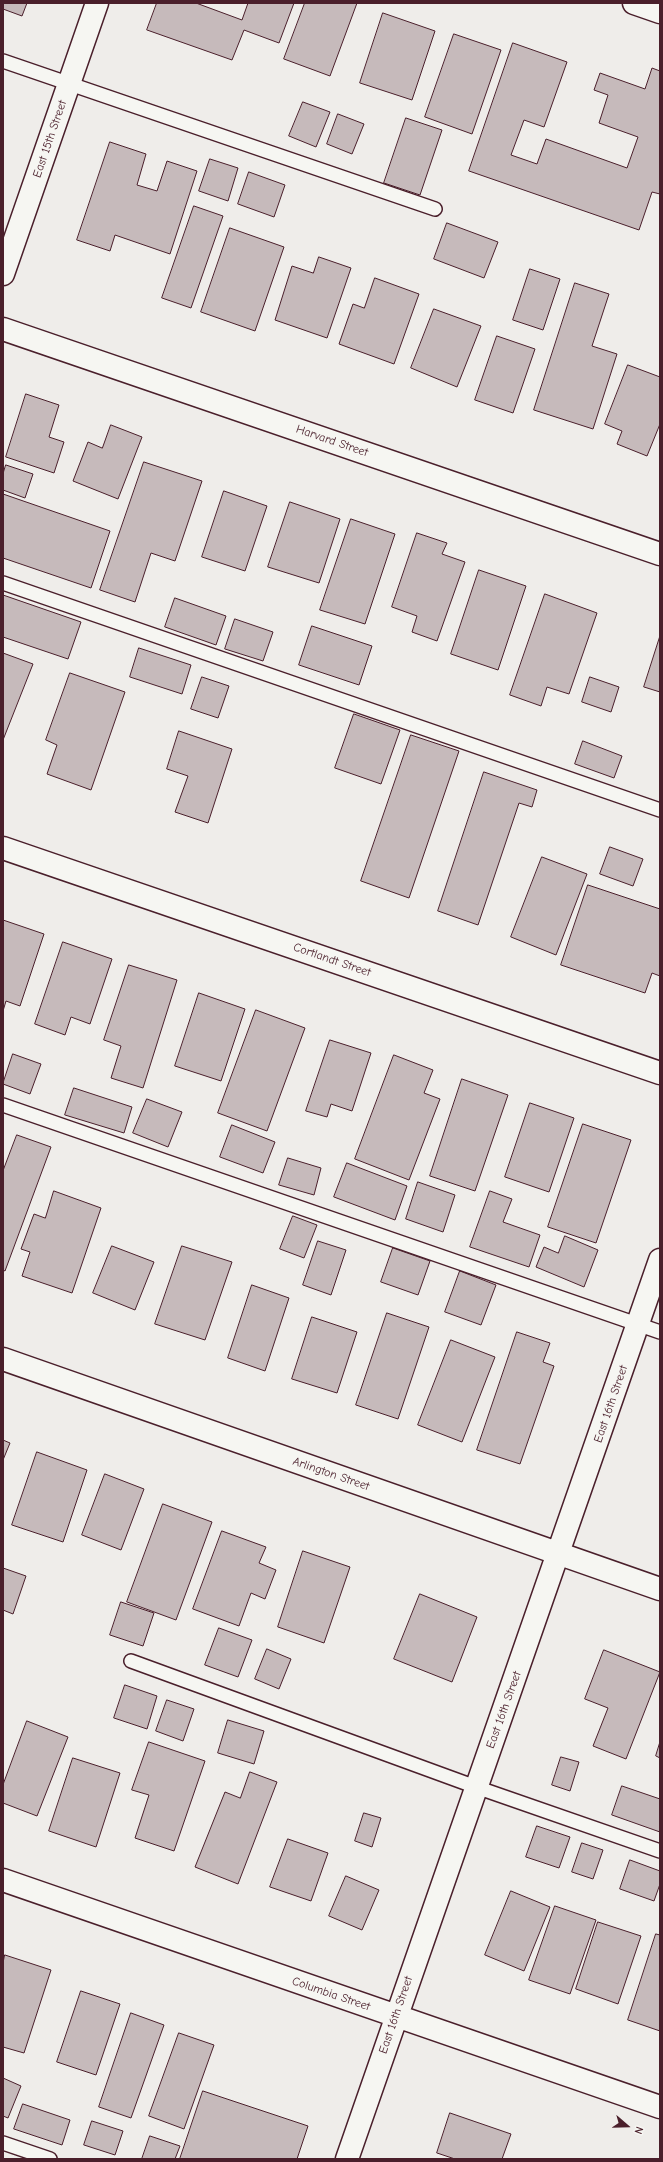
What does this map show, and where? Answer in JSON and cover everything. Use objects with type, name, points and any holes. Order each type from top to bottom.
[{"type":"street","name":"East 15th Street","points":[[3,274],[97,3]]},
{"type":"street","points":[[634,3],[660,12]]},
{"type":"street","name":"Harvard Street","points":[[3,329],[660,554]]},
{"type":"street","name":"Cortlandt Street","points":[[3,848],[660,1073]]},
{"type":"street","name":"East 16th Street","points":[[347,2159],[476,1787],[559,1554],[660,1260]]},
{"type":"street","name":"Arlington Street","points":[[3,1359],[660,1589]]},
{"type":"street","name":"Columbia Street","points":[[3,1880],[660,2107]]},
{"type":"lane","points":[[3,61],[434,209]]},
{"type":"lane","points":[[3,583],[660,810]]},
{"type":"lane","points":[[3,1106],[660,1332]]},
{"type":"lane","points":[[131,1660],[476,1787],[660,1851]]},
{"type":"lane","points":[[3,2143],[50,2159]]},
{"type":"building","points":[[3,3],[27,3],[22,16],[3,9]]},
{"type":"building","points":[[157,3],[196,3],[242,20],[248,3],[294,3],[279,43],[244,30],[232,60],[147,30]]},
{"type":"building","points":[[305,3],[357,3],[330,76],[284,59]]},
{"type":"building","points":[[383,13],[435,31],[412,100],[360,83]]},
{"type":"building","points":[[454,34],[501,50],[472,134],[425,117]]},
{"type":"building","points":[[513,43],[567,62],[544,127],[524,120],[511,155],[537,164],[546,139],[627,168],[638,137],[599,123],[608,95],[594,90],[600,73],[645,89],[652,68],[660,71],[660,194],[652,192],[639,230],[469,171]]},
{"type":"building","points":[[303,102],[330,112],[316,147],[289,136]]},
{"type":"building","points":[[338,114],[364,124],[352,154],[327,144]]},
{"type":"building","points":[[406,118],[442,130],[420,195],[384,183]]},
{"type":"building","points":[[110,142],[146,154],[137,185],[157,191],[167,161],[197,171],[170,254],[115,235],[110,251],[77,240]]},
{"type":"building","points":[[210,159],[238,168],[228,201],[199,191]]},
{"type":"building","points":[[249,172],[285,185],[274,217],[238,204]]},
{"type":"building","points":[[194,206],[223,216],[191,308],[162,298]]},
{"type":"building","points":[[447,223],[498,242],[484,278],[434,259]]},
{"type":"building","points":[[230,228],[284,247],[255,331],[201,312]]},
{"type":"building","points":[[319,257],[351,268],[327,338],[275,320],[292,266],[313,273]]},
{"type":"building","points":[[530,269],[560,279],[543,330],[513,320]]},
{"type":"building","points":[[375,278],[419,294],[394,364],[339,344],[353,304],[364,308]]},
{"type":"building","points":[[575,283],[609,294],[592,346],[617,354],[593,429],[534,410]]},
{"type":"building","points":[[434,309],[481,326],[457,387],[411,368]]},
{"type":"building","points":[[497,336],[535,349],[513,413],[475,400]]},
{"type":"building","points":[[628,365],[660,377],[660,424],[647,456],[617,444],[622,431],[605,424]]},
{"type":"building","points":[[26,394],[59,405],[49,437],[64,442],[54,473],[6,457]]},
{"type":"building","points":[[111,425],[142,437],[118,499],[73,481],[88,442],[102,448]]},
{"type":"building","points":[[144,462],[202,481],[175,561],[151,553],[135,602],[100,590]]},
{"type":"building","points":[[6,465],[33,474],[25,498],[3,490],[3,474]]},
{"type":"building","points":[[224,491],[267,506],[245,571],[202,557]]},
{"type":"building","points":[[3,494],[110,531],[91,588],[3,558]]},
{"type":"building","points":[[290,502],[340,519],[319,583],[268,567]]},
{"type":"building","points":[[351,519],[395,534],[365,624],[320,610]]},
{"type":"building","points":[[417,533],[447,543],[442,554],[465,562],[437,641],[412,632],[417,616],[392,607]]},
{"type":"building","points":[[479,570],[526,586],[498,670],[451,654]]},
{"type":"building","points":[[545,594],[597,613],[569,694],[547,687],[541,706],[510,695]]},
{"type":"building","points":[[3,595],[81,622],[68,659],[3,637]]},
{"type":"building","points":[[175,598],[226,616],[216,645],[165,627]]},
{"type":"building","points":[[235,619],[273,632],[263,661],[225,649]]},
{"type":"building","points":[[312,626],[372,646],[359,685],[299,665]]},
{"type":"building","points":[[660,636],[660,692],[644,687]]},
{"type":"building","points":[[139,648],[191,665],[182,694],[130,677]]},
{"type":"building","points":[[3,653],[33,664],[3,740]]},
{"type":"building","points":[[70,673],[125,692],[91,790],[47,774],[57,745],[46,740]]},
{"type":"building","points":[[202,677],[229,686],[218,718],[191,709]]},
{"type":"building","points":[[590,677],[619,687],[611,712],[582,702]]},
{"type":"building","points":[[354,714],[400,730],[381,784],[335,768]]},
{"type":"building","points":[[179,731],[232,749],[208,823],[175,812],[188,776],[167,769]]},
{"type":"building","points":[[411,735],[459,751],[409,898],[361,881]]},
{"type":"building","points":[[583,741],[622,756],[614,778],[575,764]]},
{"type":"building","points":[[484,772],[537,790],[532,807],[519,803],[478,925],[438,911]]},
{"type":"building","points":[[610,847],[643,859],[633,886],[600,874]]},
{"type":"building","points":[[542,857],[587,874],[556,955],[511,937]]},
{"type":"building","points":[[588,885],[660,909],[660,976],[652,973],[645,993],[561,965]]},
{"type":"building","points":[[3,920],[44,934],[20,1006],[6,1001],[3,1011]]},
{"type":"building","points":[[63,942],[112,959],[90,1024],[71,1017],[65,1035],[35,1024]]},
{"type":"building","points":[[129,965],[177,980],[143,1088],[111,1078],[121,1046],[104,1040]]},
{"type":"building","points":[[199,993],[245,1009],[221,1081],[175,1066]]},
{"type":"building","points":[[256,1010],[305,1028],[267,1131],[218,1113]]},
{"type":"building","points":[[330,1040],[371,1053],[352,1111],[331,1104],[327,1117],[306,1111]]},
{"type":"building","points":[[13,1054],[41,1064],[30,1094],[3,1084]]},
{"type":"building","points":[[394,1055],[433,1070],[424,1093],[440,1099],[409,1180],[355,1159]]},
{"type":"building","points":[[462,1079],[508,1095],[475,1191],[430,1176]]},
{"type":"building","points":[[74,1088],[132,1107],[124,1133],[65,1115]]},
{"type":"building","points":[[147,1099],[182,1112],[168,1147],[133,1133]]},
{"type":"building","points":[[530,1103],[574,1118],[549,1192],[505,1177]]},
{"type":"building","points":[[583,1124],[631,1140],[596,1243],[548,1227]]},
{"type":"building","points":[[232,1125],[275,1142],[263,1173],[220,1157]]},
{"type":"building","points":[[17,1135],[51,1147],[5,1271],[3,1270],[3,1171]]},
{"type":"building","points":[[288,1158],[321,1168],[314,1195],[279,1185]]},
{"type":"building","points":[[347,1163],[407,1186],[395,1220],[334,1197]]},
{"type":"building","points":[[418,1182],[455,1195],[443,1232],[406,1219]]},
{"type":"building","points":[[54,1191],[101,1208],[72,1293],[22,1276],[30,1252],[21,1249],[34,1214],[45,1218]]},
{"type":"building","points":[[490,1191],[512,1199],[503,1222],[540,1235],[529,1267],[470,1247]]},
{"type":"building","points":[[293,1216],[317,1225],[304,1258],[280,1249]]},
{"type":"building","points":[[565,1236],[598,1250],[584,1287],[536,1267],[544,1247],[558,1253]]},
{"type":"building","points":[[318,1241],[346,1250],[331,1295],[303,1285]]},
{"type":"building","points":[[112,1246],[154,1262],[135,1310],[93,1293]]},
{"type":"building","points":[[182,1246],[232,1262],[205,1340],[155,1324]]},
{"type":"building","points":[[393,1248],[430,1261],[418,1295],[381,1282]]},
{"type":"building","points":[[460,1271],[496,1285],[481,1325],[445,1312]]},
{"type":"building","points":[[252,1285],[289,1298],[265,1371],[228,1358]]},
{"type":"building","points":[[387,1313],[429,1327],[398,1419],[356,1405]]},
{"type":"building","points":[[312,1317],[357,1332],[337,1393],[292,1379]]},
{"type":"building","points":[[517,1332],[550,1343],[543,1362],[554,1366],[520,1464],[477,1450]]},
{"type":"building","points":[[451,1340],[495,1357],[462,1442],[418,1425]]},
{"type":"building","points":[[3,1440],[10,1443],[3,1460]]},
{"type":"building","points":[[37,1452],[87,1470],[63,1542],[12,1525]]},
{"type":"building","points":[[105,1474],[144,1489],[121,1550],[82,1535]]},
{"type":"building","points":[[163,1504],[212,1522],[176,1620],[127,1602]]},
{"type":"building","points":[[222,1531],[266,1547],[259,1563],[276,1570],[265,1599],[251,1593],[239,1626],[193,1609]]},
{"type":"building","points":[[303,1551],[350,1567],[324,1643],[278,1627]]},
{"type":"building","points":[[3,1568],[26,1576],[13,1614],[3,1610]]},
{"type":"building","points":[[420,1594],[477,1617],[452,1682],[394,1659]]},
{"type":"building","points":[[121,1602],[154,1613],[143,1646],[110,1635]]},
{"type":"building","points":[[219,1628],[252,1640],[238,1677],[205,1665]]},
{"type":"building","points":[[267,1649],[291,1659],[279,1689],[255,1679]]},
{"type":"building","points":[[604,1650],[660,1672],[626,1759],[593,1746],[608,1708],[585,1699]]},
{"type":"building","points":[[125,1685],[157,1696],[147,1729],[114,1718]]},
{"type":"building","points":[[167,1700],[194,1709],[183,1741],[156,1731]]},
{"type":"building","points":[[228,1720],[264,1731],[254,1764],[218,1753]]},
{"type":"building","points":[[27,1721],[68,1737],[37,1816],[3,1803],[3,1785]]},
{"type":"building","points":[[149,1742],[205,1761],[174,1851],[135,1838],[149,1795],[132,1790]]},
{"type":"building","points":[[660,1742],[660,1758],[656,1756]]},
{"type":"building","points":[[561,1757],[579,1762],[570,1791],[552,1785]]},
{"type":"building","points":[[73,1758],[120,1773],[96,1847],[49,1831]]},
{"type":"building","points":[[250,1772],[277,1782],[238,1884],[195,1867],[225,1792],[240,1798]]},
{"type":"building","points":[[622,1786],[660,1799],[660,1832],[612,1815]]},
{"type":"building","points":[[364,1813],[381,1818],[372,1847],[355,1841]]},
{"type":"building","points":[[537,1826],[570,1837],[559,1868],[526,1857]]},
{"type":"building","points":[[288,1839],[328,1853],[311,1901],[270,1887]]},
{"type":"building","points":[[582,1843],[603,1850],[593,1879],[572,1872]]},
{"type":"building","points":[[630,1860],[660,1871],[660,1884],[654,1901],[620,1889]]},
{"type":"building","points":[[346,1876],[379,1890],[362,1930],[329,1916]]},
{"type":"building","points":[[511,1891],[550,1907],[524,1971],[485,1955]]},
{"type":"building","points":[[555,1906],[596,1920],[570,1994],[529,1980]]},
{"type":"building","points":[[598,1922],[641,1936],[618,2004],[576,1989]]},
{"type":"building","points":[[656,1934],[660,1935],[660,2031],[628,2020]]},
{"type":"building","points":[[5,1955],[51,1970],[24,2053],[3,2047],[3,1963]]},
{"type":"building","points":[[81,1991],[120,2004],[96,2075],[57,2062]]},
{"type":"building","points":[[131,2013],[164,2025],[131,2118],[99,2107]]},
{"type":"building","points":[[179,2033],[214,2045],[184,2129],[149,2116]]},
{"type":"building","points":[[3,2078],[21,2086],[8,2118],[3,2116]]},
{"type":"building","points":[[203,2091],[308,2126],[297,2159],[180,2159]]},
{"type":"building","points":[[23,2104],[70,2120],[62,2145],[14,2129]]},
{"type":"building","points":[[450,2113],[511,2134],[502,2159],[455,2159],[437,2153]]},
{"type":"building","points":[[92,2121],[123,2131],[115,2155],[84,2145]]},
{"type":"building","points":[[150,2136],[180,2146],[175,2159],[142,2159]]}]
